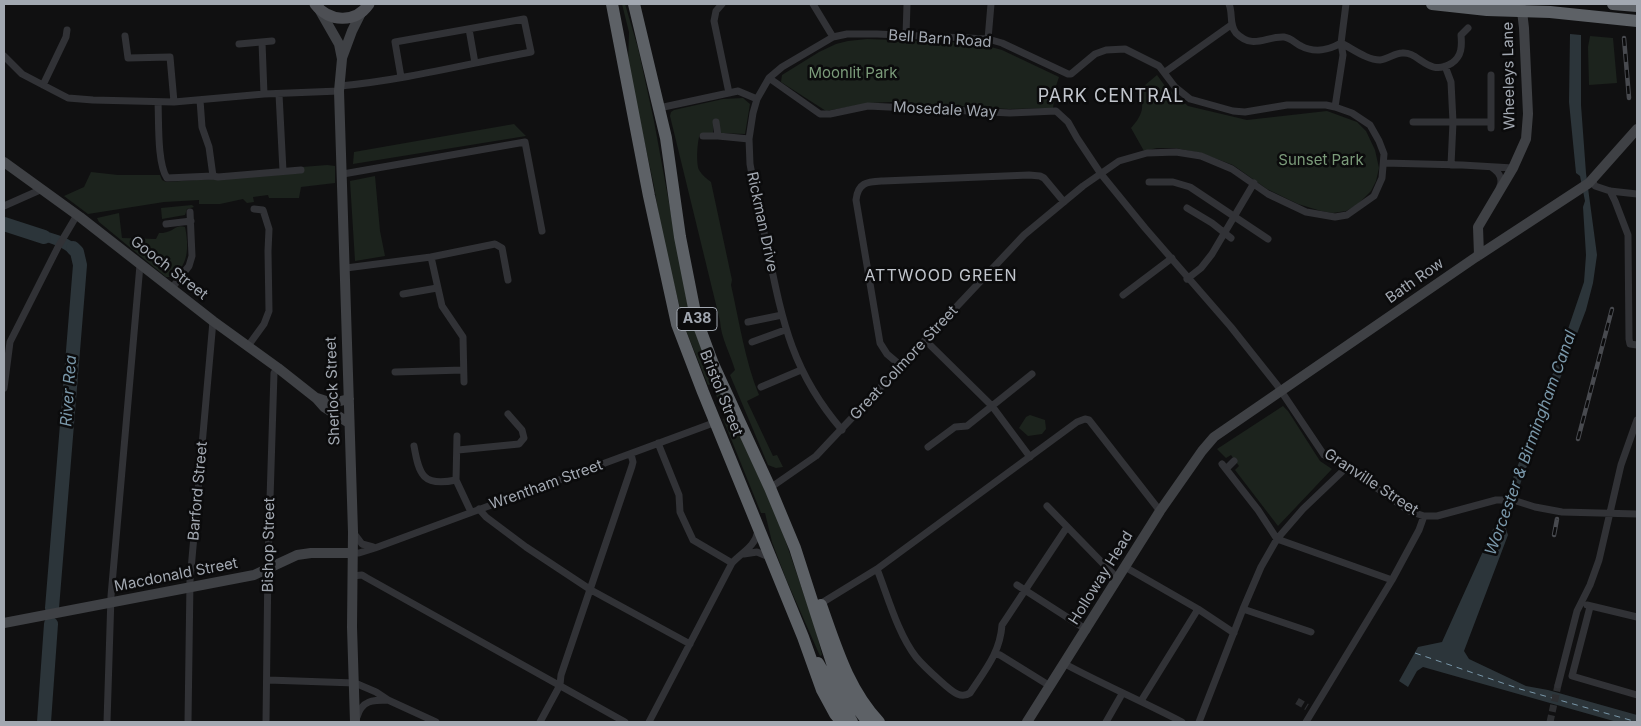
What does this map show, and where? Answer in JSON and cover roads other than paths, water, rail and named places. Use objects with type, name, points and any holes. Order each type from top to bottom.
[{"type":"highway","points":[[604,4],[611,30],[621,49]]},
{"type":"highway","name":"Bristol Street","points":[[612,4],[649,196],[677,324],[803,637]]},
{"type":"highway","name":"Bristol Street","points":[[634,4],[666,138],[680,237],[696,318],[713,364],[770,488],[795,548]]},
{"type":"highway","points":[[1432,4],[1487,10],[1522,6],[1555,12],[1637,21]]},
{"type":"highway","points":[[1613,4],[1637,6]]},
{"type":"highway","points":[[795,548],[804,563],[842,666],[859,698],[879,722]]},
{"type":"highway","name":"A38","points":[[795,548],[832,666],[851,700],[868,722]]},
{"type":"highway","points":[[803,637],[822,690],[835,714],[842,722]]},
{"type":"highway","name":"A38","points":[[803,637],[852,722]]},
{"type":"main road","points":[[317,6],[338,18],[352,17],[365,8]]},
{"type":"street","points":[[722,4],[716,11],[714,20],[729,93]]},
{"type":"street","points":[[813,4],[833,38]]},
{"type":"street","points":[[906,35],[907,4]]},
{"type":"street","points":[[988,39],[991,4]]},
{"type":"street","points":[[1229,4],[1232,15],[1231,25],[1236,33],[1246,40],[1255,42],[1283,37],[1290,38],[1300,46],[1312,51],[1334,47],[1341,43]]},
{"type":"street","points":[[1335,107],[1346,4]]},
{"type":"street","name":"Sherlock Street","points":[[317,6],[336,38],[342,59]]},
{"type":"street","name":"Wheeleys Lane","points":[[1479,255],[1478,227],[1513,168],[1526,139],[1528,114],[1522,6]]},
{"type":"street","name":"Sherlock Street","points":[[355,722],[353,532],[340,88],[342,59],[352,31],[365,8]]},
{"type":"street","points":[[4,56],[22,74],[68,98],[174,102],[340,88],[401,77],[475,63],[530,52],[524,19],[396,42],[401,77]]},
{"type":"street","points":[[1231,25],[1165,72],[1175,87],[1190,98],[1233,111],[1245,112],[1287,105],[1326,105],[1335,107],[1352,113],[1370,126],[1384,154],[1384,163],[1513,168]]},
{"type":"street","points":[[1341,43],[1362,55],[1380,60],[1402,52],[1432,67],[1445,66],[1454,62],[1460,54],[1462,46],[1461,35],[1468,28]]},
{"type":"street","points":[[469,29],[475,63]]},
{"type":"street","points":[[42,85],[66,37],[67,30]]},
{"type":"street","name":"Bell Barn Road","points":[[757,99],[769,78],[782,67],[833,38],[847,34],[988,39],[1002,43],[1068,74],[1071,74],[1095,54],[1106,50],[1125,49],[1151,61],[1165,72]]},
{"type":"street","points":[[125,36],[128,58],[170,57],[174,102]]},
{"type":"street","points":[[239,44],[272,41]]},
{"type":"street","points":[[262,42],[264,94]]},
{"type":"street","points":[[1445,66],[1451,82],[1453,122],[1451,165]]},
{"type":"street","points":[[1413,122],[1453,122],[1491,125],[1491,75]]},
{"type":"street","name":"Mosedale Way","points":[[769,78],[820,114],[830,114],[868,106],[1010,113],[1056,111],[1068,122],[1101,174]]},
{"type":"street","points":[[659,108],[738,91],[757,99]]},
{"type":"street","points":[[279,94],[283,171]]},
{"type":"street","name":"Rickman Drive","points":[[757,99],[749,139],[750,164],[785,330],[801,370],[823,408],[842,430]]},
{"type":"street","points":[[200,100],[202,127],[210,147],[213,176]]},
{"type":"street","points":[[158,102],[161,160],[167,178],[218,177],[301,170]]},
{"type":"street","points":[[716,122],[718,136]]},
{"type":"street","name":"Bath Row","points":[[1202,451],[1214,437],[1479,255],[1591,182],[1637,129]]},
{"type":"street","points":[[703,136],[749,139]]},
{"type":"street","points":[[343,174],[525,142],[542,231]]},
{"type":"street","name":"Great Colmore Street","points":[[770,488],[816,456],[1024,235],[1064,202],[1119,162],[1147,153],[1176,152],[1201,156],[1232,169],[1268,194],[1306,212],[1335,217],[1347,215],[1374,196],[1382,178],[1384,163]]},
{"type":"street","name":"Gooch Street","points":[[4,162],[40,190],[77,215],[140,266],[278,368],[316,398],[324,407],[349,423]]},
{"type":"street","points":[[1491,166],[1501,177],[1498,192]]},
{"type":"street","name":"Granville Street","points":[[1101,174],[1172,258],[1187,279],[1230,327],[1282,392],[1324,455],[1347,467],[1409,510],[1424,516],[1437,516],[1496,500],[1513,500],[1551,510],[1637,514]]},
{"type":"street","points":[[900,365],[887,354],[880,343],[856,200],[860,188],[868,182],[883,181],[1040,176],[1044,178],[1064,202]]},
{"type":"street","points":[[1148,182],[1173,182],[1190,187],[1268,239]]},
{"type":"street","points":[[1591,182],[1595,186],[1610,191],[1637,194]]},
{"type":"street","points":[[1187,279],[1201,268],[1212,254],[1233,216],[1254,184]]},
{"type":"street","points":[[4,206],[40,190]]},
{"type":"street","points":[[1610,191],[1616,201],[1628,235],[1629,339],[1630,344],[1637,345]]},
{"type":"street","points":[[1187,208],[1212,223],[1231,238]]},
{"type":"street","points":[[248,346],[264,324],[269,311],[269,229],[263,210],[254,209]]},
{"type":"street","points":[[172,288],[191,261],[190,212]]},
{"type":"street","points":[[4,388],[9,345],[58,247],[77,215]]},
{"type":"street","points":[[166,224],[191,221]]},
{"type":"street","points":[[1478,237],[1481,240],[1492,243],[1503,240]]},
{"type":"street","points":[[346,268],[431,257],[495,244],[502,248],[508,280]]},
{"type":"street","points":[[431,257],[442,306],[463,337],[464,382]]},
{"type":"street","points":[[1123,295],[1172,258]]},
{"type":"street","points":[[107,722],[111,603],[140,266]]},
{"type":"street","points":[[403,294],[438,288]]},
{"type":"street","points":[[748,322],[782,315]]},
{"type":"street","name":"Barford Street","points":[[188,722],[190,587],[213,321]]},
{"type":"street","points":[[752,342],[785,330]]},
{"type":"street","points":[[925,340],[992,406],[1030,457]]},
{"type":"street","name":"Bishop Street","points":[[266,722],[274,373],[278,368]]},
{"type":"street","points":[[396,372],[463,370]]},
{"type":"street","points":[[761,387],[801,370]]},
{"type":"street","points":[[928,447],[955,427],[966,426],[1032,374]]},
{"type":"street","points":[[316,398],[332,403],[349,399]]},
{"type":"street","points":[[458,450],[520,444],[524,438],[523,434],[508,414]]},
{"type":"street","points":[[820,604],[877,569],[1077,422],[1084,419],[1089,420],[1160,511]]},
{"type":"street","points":[[1558,685],[1577,611],[1599,560],[1621,465],[1637,420]]},
{"type":"street","name":"Wrentham Street","points":[[352,553],[375,548],[716,422]]},
{"type":"street","points":[[457,436],[456,480],[472,512]]},
{"type":"street","points":[[658,443],[679,495],[680,512],[693,540],[732,563]]},
{"type":"street","points":[[414,446],[418,469],[429,480],[447,482],[456,480]]},
{"type":"street","name":"Holloway Head","points":[[1028,722],[1087,630],[1124,567],[1202,451]]},
{"type":"street","points":[[540,722],[560,686],[561,675],[632,466],[634,453]]},
{"type":"street","points":[[1234,461],[1225,466],[1277,540],[1392,580]]},
{"type":"street","points":[[1199,722],[1261,567],[1277,540],[1303,509],[1347,467]]},
{"type":"street","points":[[1047,506],[1118,579]]},
{"type":"street","points":[[479,509],[503,530],[591,590],[690,644]]},
{"type":"street","points":[[1306,722],[1310,709],[1392,580],[1419,530],[1424,516]]},
{"type":"street","points":[[649,722],[732,563],[757,538],[758,526]]},
{"type":"street","points":[[877,569],[904,636],[915,655],[936,678],[961,696],[970,694],[996,654],[998,631],[1067,527]]},
{"type":"street","points":[[353,532],[362,544],[375,548]]},
{"type":"street","points":[[741,555],[757,552],[771,559]]},
{"type":"street","name":"Macdonald Street","points":[[4,624],[254,575],[297,555],[352,553]]},
{"type":"street","points":[[1124,567],[1198,609],[1234,633]]},
{"type":"street","points":[[352,576],[362,575],[368,578],[625,722]]},
{"type":"street","points":[[1016,584],[1087,630]]},
{"type":"street","points":[[1582,603],[1590,607],[1637,617]]},
{"type":"street","points":[[1590,607],[1572,676],[1637,695]]},
{"type":"street","points":[[1141,700],[1198,609]]},
{"type":"street","points":[[1243,609],[1311,632]]},
{"type":"street","points":[[996,654],[1050,686]]},
{"type":"street","points":[[1065,664],[1122,694],[1141,700],[1182,722]]},
{"type":"street","points":[[268,680],[355,683],[436,722]]},
{"type":"street","points":[[1106,722],[1122,694]]},
{"type":"street","points":[[355,722],[362,707],[368,701],[388,700]]},
{"type":"water","name":"Worcester & Birmingham Canal","points":[[1570,34],[1581,35],[1581,105],[1586,173],[1597,255],[1593,283],[1586,310],[1516,495],[1506,529],[1508,535],[1464,651],[1469,659],[1526,686],[1548,690],[1637,715],[1637,722],[1617,722],[1423,667],[1417,671],[1408,687],[1399,681],[1418,647],[1442,642],[1494,527],[1502,515],[1513,478],[1551,379],[1584,282],[1586,255],[1583,207],[1585,201],[1580,176],[1576,173],[1569,102]]},
{"type":"water","points":[[27,227],[64,237],[72,242],[79,247],[85,264],[74,262],[72,256],[61,248],[24,236]]},
{"type":"waterway","name":"River Rea","points":[[4,224],[44,237]]},
{"type":"waterway","name":"River Rea","points":[[52,608],[80,265],[77,252],[73,248]]},
{"type":"waterway","name":"River Rea","points":[[44,722],[51,624]]},
{"type":"tunnel","points":[[1550,722],[1558,685]]},
{"type":"tunnel","points":[[1297,701],[1307,707]]},
{"type":"railway","points":[[1624,38],[1629,98]]},
{"type":"railway","points":[[1578,439],[1612,309]]},
{"type":"railway","points":[[1554,535],[1557,519]]},
{"type":"district","name":"PARK CENTRAL","points":[[1111,97]]},
{"type":"district","name":"ATTWOOD GREEN","points":[[941,276]]},
{"type":"park label","name":"Moonlit Park","points":[[853,73]]},
{"type":"park label","name":"Sunset Park","points":[[1321,160]]}]
